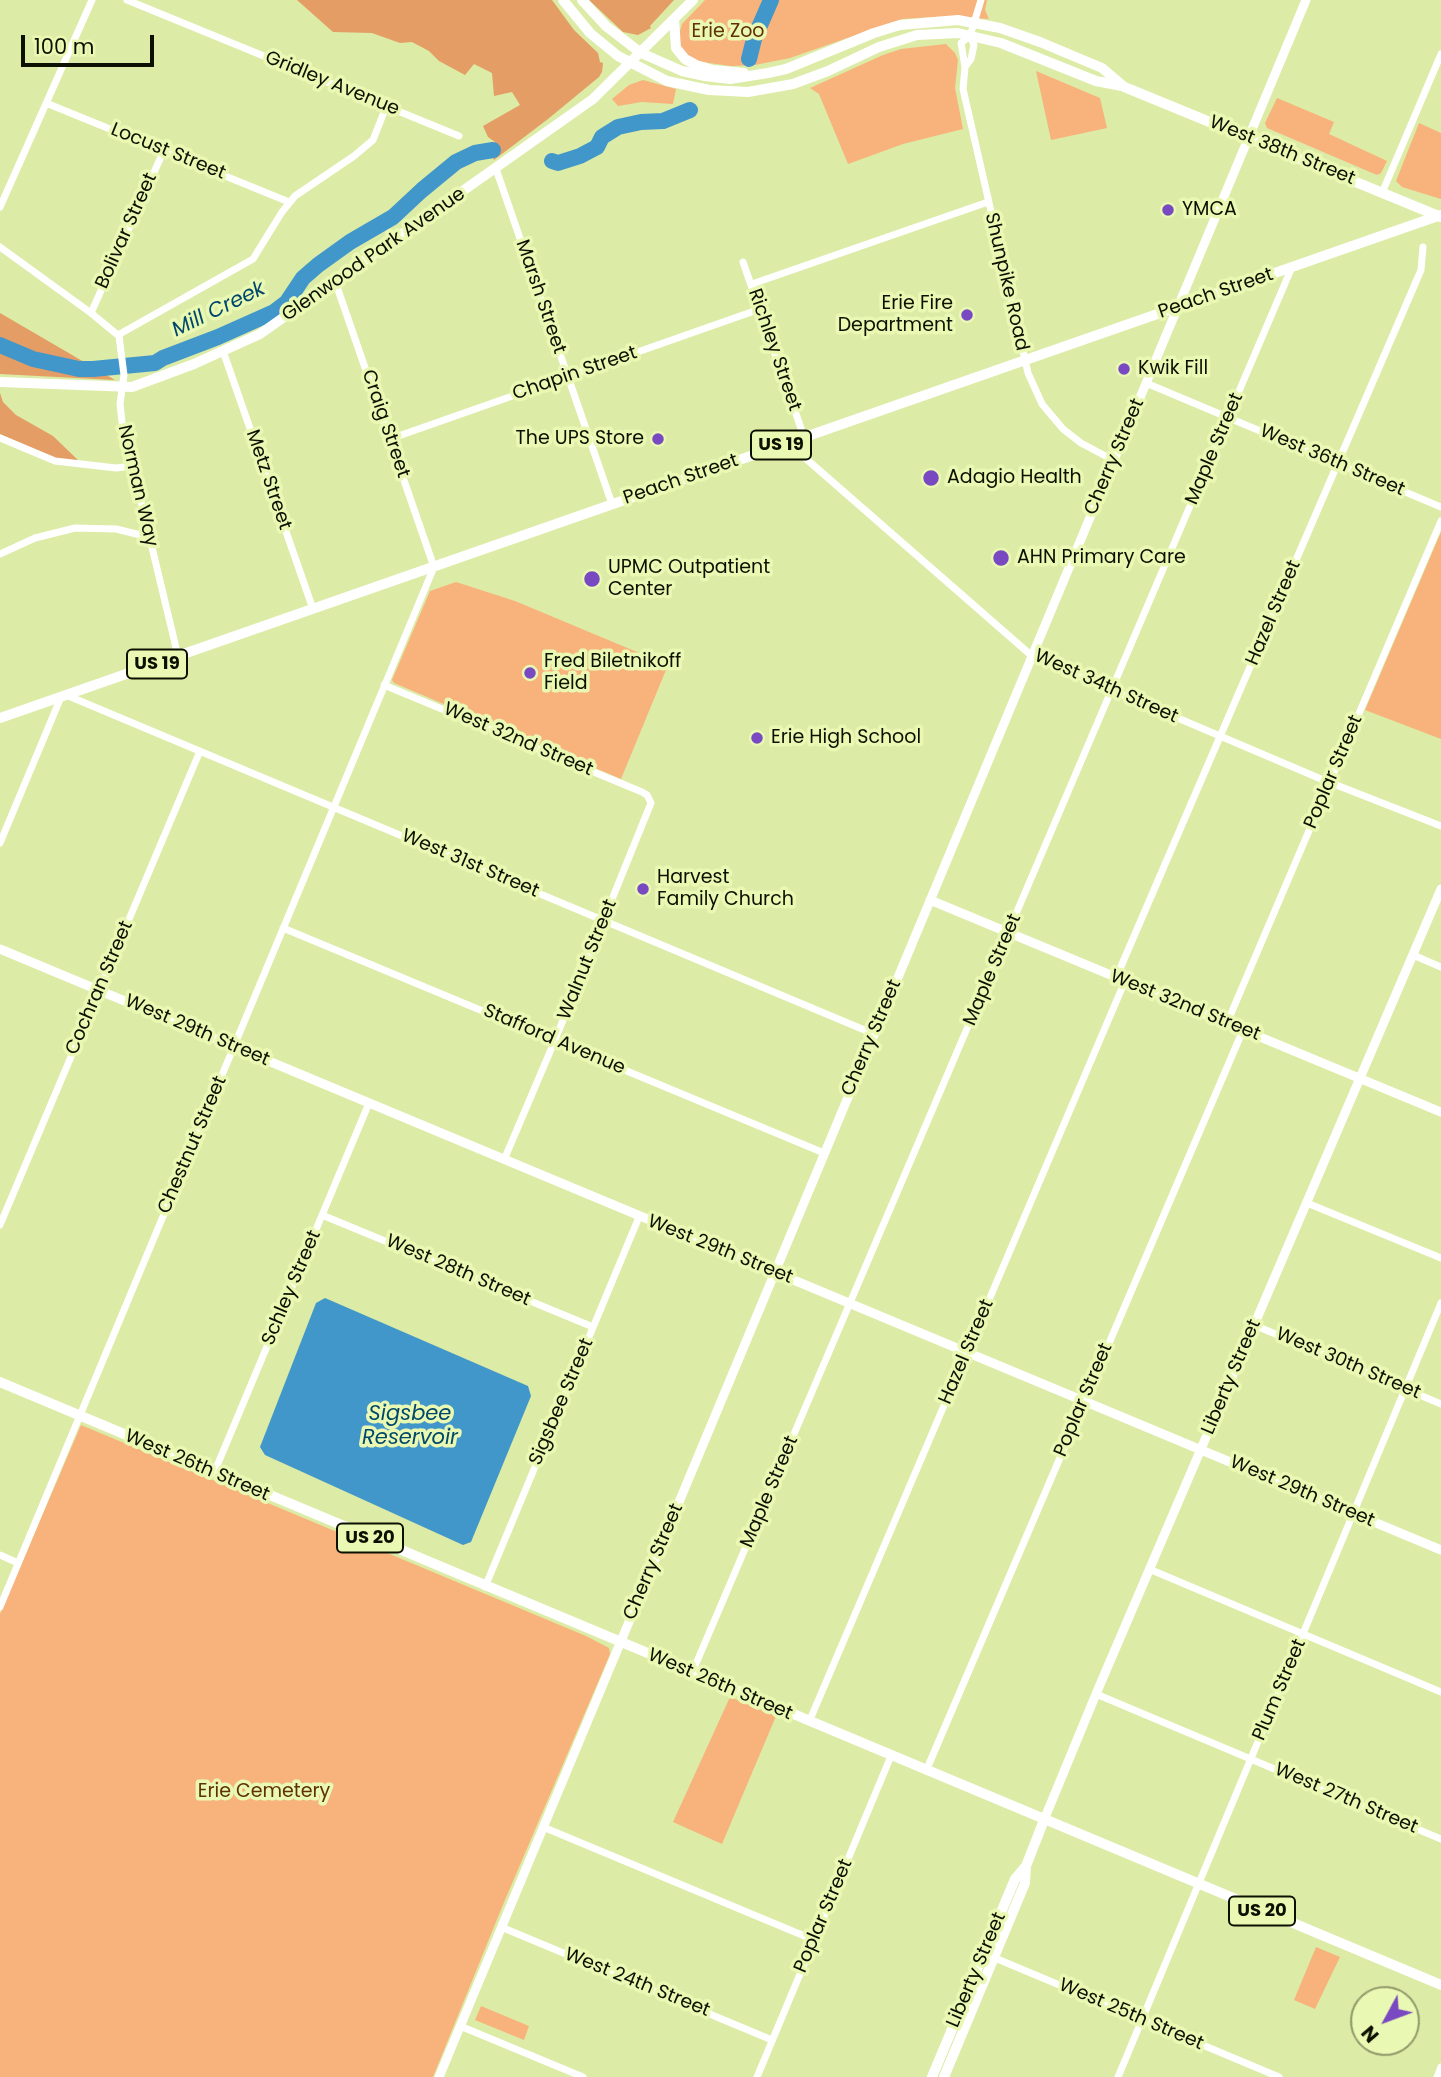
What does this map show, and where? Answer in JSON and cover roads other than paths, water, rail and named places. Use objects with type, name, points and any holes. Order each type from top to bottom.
[{"type":"main road","name":"West 38th Street","points":[[563,0],[597,40],[631,64],[691,88],[728,92],[772,89],[820,75],[899,39],[947,33],[970,36],[1017,48],[1096,81],[1122,86],[1440,216]]},
{"type":"main road","name":"West 38th Street","points":[[582,0],[606,26],[641,53],[682,71],[730,79],[786,69],[900,25],[948,20],[975,22],[1040,42],[1102,68],[1122,86]]},
{"type":"main road","name":"Glenwood Park Avenue","points":[[0,382],[132,387],[260,334],[593,99],[631,64],[692,0]]},
{"type":"main road","points":[[674,19],[676,47],[685,59],[713,70],[758,75]]},
{"type":"main road","name":"Peach Street","points":[[0,718],[1440,216]]},
{"type":"main road","name":"West 26th Street","points":[[0,1382],[1441,1985]]},
{"type":"main road","name":"Liberty Street","points":[[932,2077],[1025,1883],[1026,1866],[1044,1820]]},
{"type":"main road","name":"Liberty Street","points":[[944,2077],[989,1955]]},
{"type":"street","points":[[0,206],[92,0]]},
{"type":"street","name":"Gridley Avenue","points":[[127,0],[459,136]]},
{"type":"street","name":"Shunpike Road","points":[[981,0],[970,36],[974,45],[971,59],[965,67],[963,89],[1024,360],[1037,394],[1055,421],[1081,443],[1114,460]]},
{"type":"street","name":"Cherry Street","points":[[439,2077],[1306,0]]},
{"type":"street","points":[[1382,193],[1441,54]]},
{"type":"street","name":"Locust Street","points":[[46,103],[289,202]]},
{"type":"street","points":[[0,247],[118,335],[253,259],[289,202],[373,140],[386,107]]},
{"type":"street","name":"Bolivar Street","points":[[91,313],[164,150]]},
{"type":"street","name":"Marsh Street","points":[[496,169],[612,504]]},
{"type":"street","points":[[751,284],[988,202]]},
{"type":"street","name":"Hazel Street","points":[[809,1722],[967,1353],[1221,737],[1420,270],[1423,247]]},
{"type":"street","name":"Richley Street","points":[[743,262],[804,437]]},
{"type":"street","name":"Maple Street","points":[[692,1673],[1292,267]]},
{"type":"street","name":"Craig Street","points":[[335,282],[434,567]]},
{"type":"street","name":"Chapin Street","points":[[390,439],[760,309]]},
{"type":"street","name":"Norman Way","points":[[118,335],[124,375],[120,413],[178,656]]},
{"type":"street","name":"Metz Street","points":[[223,351],[313,609]]},
{"type":"street","name":"West 36th Street","points":[[1146,383],[1441,507]]},
{"type":"street","points":[[0,438],[55,461],[116,468],[132,466]]},
{"type":"street","name":"West 34th Street","points":[[788,443],[1032,656],[1329,783],[1441,826]]},
{"type":"street","name":"Poplar Street","points":[[1227,1023],[1441,521]]},
{"type":"street","points":[[0,554],[35,538],[75,528],[116,529],[149,537]]},
{"type":"street","name":"Chestnut Street","points":[[0,1607],[434,567]]},
{"type":"street","name":"West 32nd Street","points":[[384,685],[642,792],[649,798]]},
{"type":"street","points":[[0,843],[63,696]]},
{"type":"street","name":"West 31st Street","points":[[63,696],[604,919],[874,1034]]},
{"type":"street","name":"Cochran Street","points":[[0,1225],[200,751]]},
{"type":"street","name":"Walnut Street","points":[[504,1160],[651,808],[649,798]]},
{"type":"street","name":"Liberty Street","points":[[1044,1820],[1441,889]]},
{"type":"street","name":"West 32nd Street","points":[[930,900],[1441,1112]]},
{"type":"street","name":"Stafford Avenue","points":[[283,928],[824,1153]]},
{"type":"street","name":"West 29th Street","points":[[0,949],[1441,1550]]},
{"type":"street","points":[[1413,955],[1441,967]]},
{"type":"street","name":"Poplar Street","points":[[926,1771],[1243,1030]]},
{"type":"street","name":"Schley Street","points":[[214,1473],[369,1103]]},
{"type":"street","points":[[1307,1203],[1441,1258]]},
{"type":"street","name":"West 28th Street","points":[[322,1214],[593,1327]]},
{"type":"street","name":"Sigsbee Street","points":[[485,1587],[639,1217]]},
{"type":"street","name":"Plum Street","points":[[1118,2077],[1441,1303]]},
{"type":"street","name":"West 30th Street","points":[[1254,1325],[1441,1404]]},
{"type":"street","points":[[0,1555],[18,1563]]},
{"type":"street","points":[[1149,1569],[1441,1692]]},
{"type":"street","name":"West 27th Street","points":[[1096,1694],[1441,1839]]},
{"type":"street","name":"Poplar Street","points":[[757,2077],[891,1756]]},
{"type":"street","points":[[543,1827],[814,1940]]},
{"type":"street","name":"West 24th Street","points":[[502,1927],[772,2040]]},
{"type":"street","name":"West 25th Street","points":[[989,1955],[1279,2077]]},
{"type":"street","points":[[460,2026],[583,2077]]},
{"type":"street","points":[[1437,2077],[1441,2067]]},
{"type":"water","name":"Sigsbee Reservoir","points":[[325,1298],[528,1386],[531,1396],[471,1542],[463,1545],[265,1455],[260,1447],[316,1303]]},
{"type":"waterway","name":"Mill Creek","points":[[749,59],[754,39],[771,0]]},
{"type":"waterway","name":"Mill Creek","points":[[552,161],[558,163],[580,156],[597,147],[602,137],[618,127],[663,121],[690,110]]},
{"type":"waterway","name":"Mill Creek","points":[[0,345],[33,359],[79,369],[155,363],[274,312],[287,302],[303,278],[318,265],[350,242],[393,217],[456,162],[475,153],[493,150]]},
{"type":"place","name":"YMCA","points":[[1168,210]]},
{"type":"place","name":"Erie Fire Department","points":[[967,315]]},
{"type":"place","name":"Kwik Fill","points":[[1124,369]]},
{"type":"place","name":"The UPS Store","points":[[658,439]]},
{"type":"place","name":"Adagio Health","points":[[931,478]]},
{"type":"place","name":"AHN Primary Care","points":[[1001,558]]},
{"type":"place","name":"UPMC Outpatient Center","points":[[592,579]]},
{"type":"place","name":"Fred Biletnikoff Field","points":[[530,673]]},
{"type":"place","name":"Erie High School","points":[[757,738]]},
{"type":"place","name":"Harvest Family Church","points":[[643,889]]},
{"type":"park label","name":"Erie Zoo","points":[[728,32]]},
{"type":"park label","name":"Erie Cemetery","points":[[264,1792]]}]
